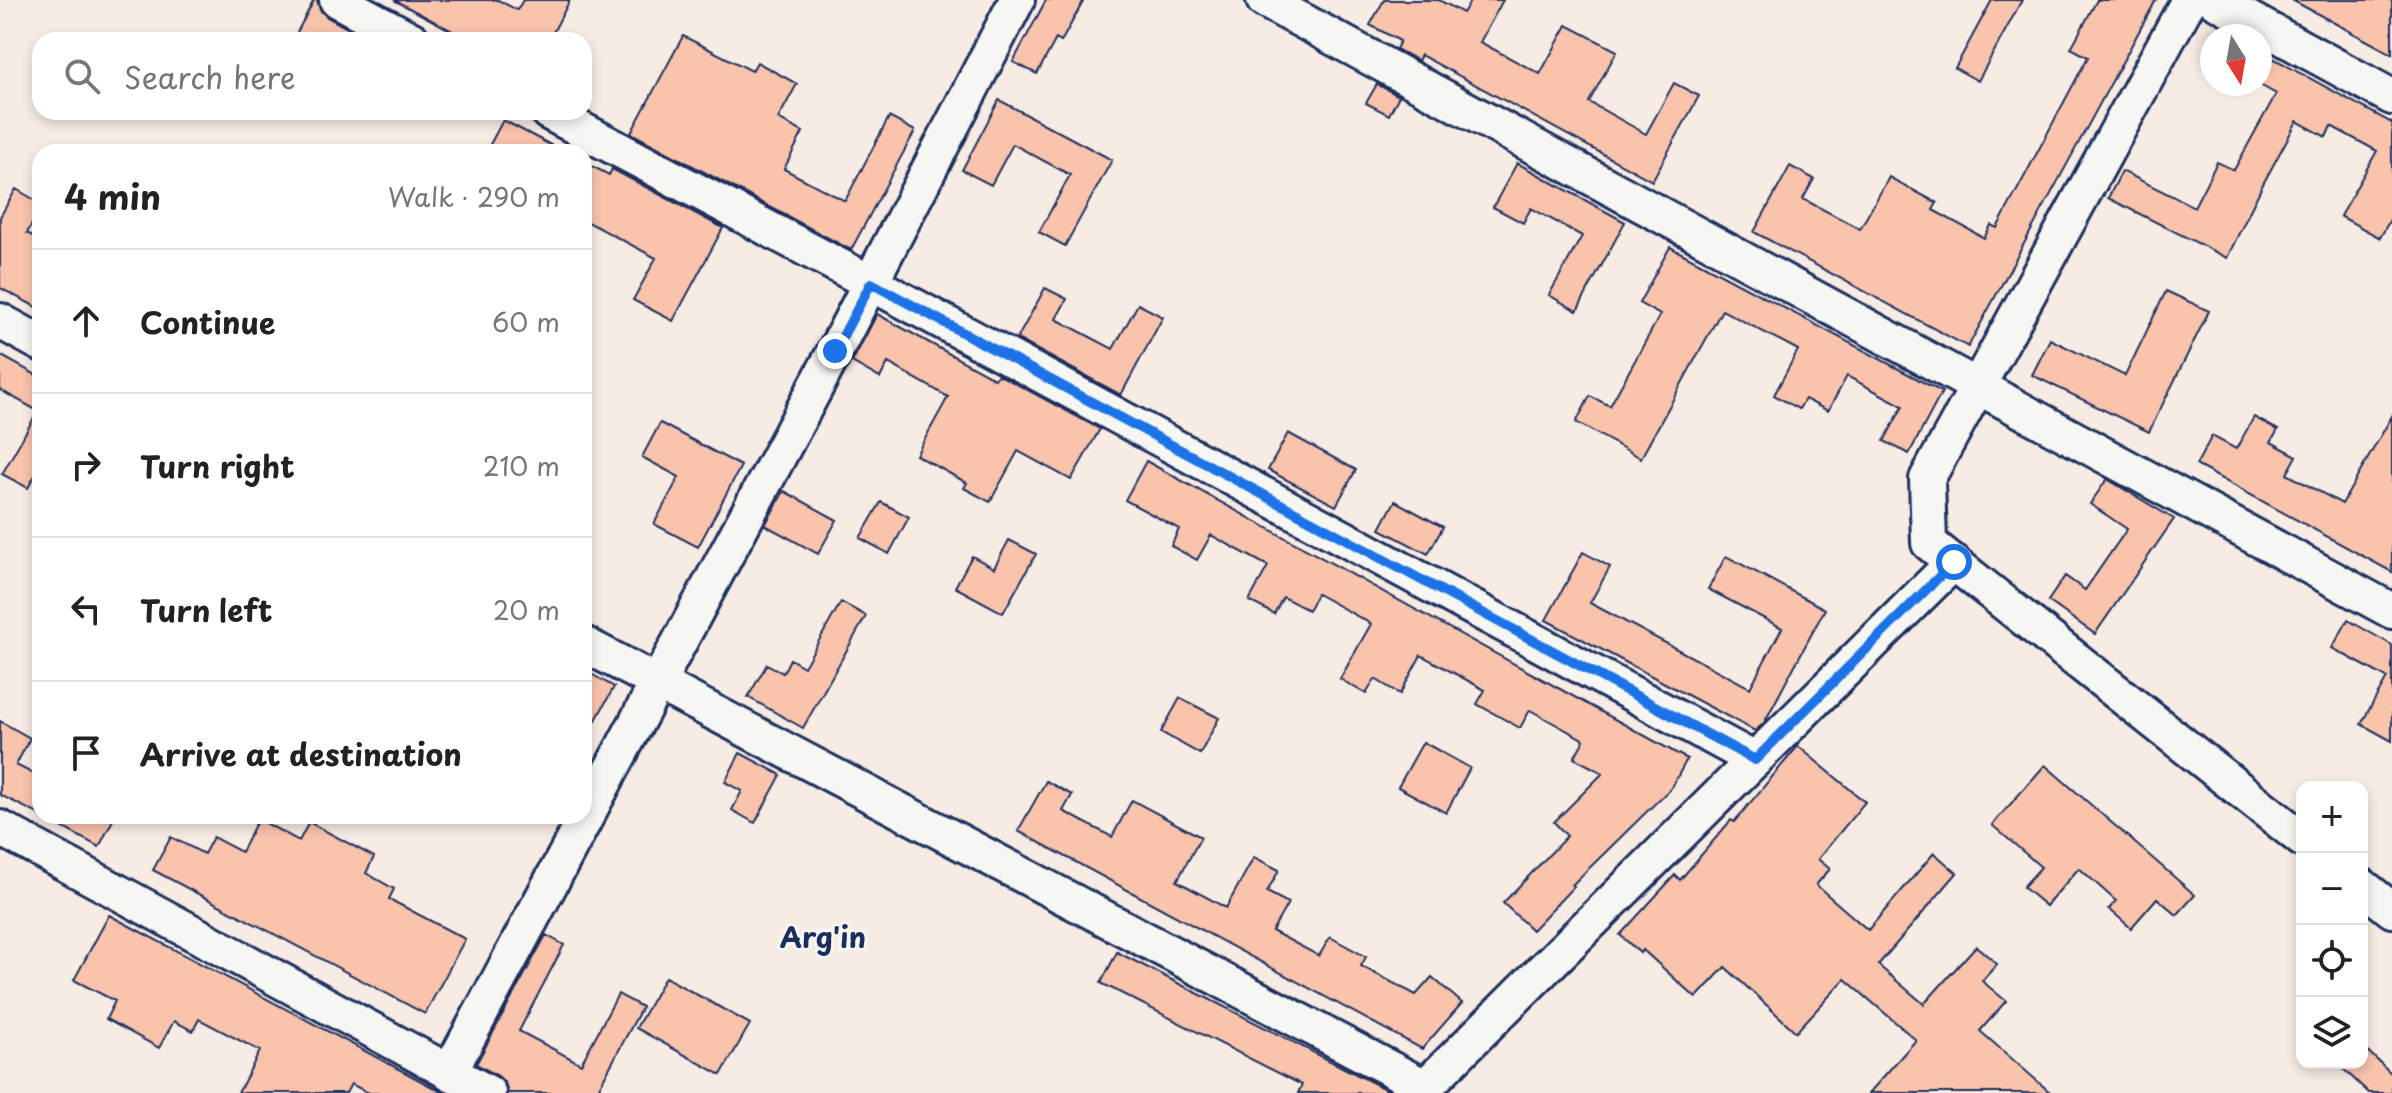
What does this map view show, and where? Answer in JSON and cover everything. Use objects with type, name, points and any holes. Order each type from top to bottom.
[{"type":"street","points":[[337,0],[397,32]]},
{"type":"street","points":[[592,805],[871,283],[1017,0]]},
{"type":"street","points":[[1264,0],[2392,611]]},
{"type":"street","points":[[2189,0],[1927,479],[1929,543],[2296,834]]},
{"type":"street","points":[[2214,0],[2392,97]]},
{"type":"street","points":[[563,120],[1755,760]]},
{"type":"street","points":[[0,321],[32,339]]},
{"type":"street","points":[[592,649],[1422,1090],[1954,562]]},
{"type":"street","points":[[449,1073],[582,824]]},
{"type":"street","points":[[0,828],[488,1093]]},
{"type":"street","points":[[2368,891],[2392,910]]},
{"type":"building","points":[[314,0],[317,0],[320,10],[327,17],[354,32],[297,32]]},
{"type":"building","points":[[394,0],[498,0],[517,10],[523,0],[570,0],[553,32],[454,32]]},
{"type":"building","points":[[1046,0],[1084,0],[1061,42],[1056,39],[1037,74],[1013,62]]},
{"type":"building","points":[[1384,0],[1439,0],[1463,13],[1471,0],[1503,0],[1480,42],[1540,74],[1567,25],[1617,51],[1589,102],[1646,134],[1674,83],[1699,96],[1652,181],[1421,55],[1418,61],[1396,49],[1400,41],[1370,25]]},
{"type":"building","points":[[1992,0],[2022,0],[1978,81],[1955,68]]},
{"type":"building","points":[[2097,0],[2156,0],[1968,347],[1754,232],[1790,166],[1814,179],[1803,199],[1860,229],[1889,177],[1937,203],[1933,210],[1984,238],[1991,225],[1997,228],[2088,57],[2071,48]]},
{"type":"building","points":[[2292,0],[2392,0],[2392,54],[2351,32]]},
{"type":"building","points":[[683,36],[752,71],[757,62],[797,84],[778,119],[803,132],[784,169],[845,201],[889,117],[915,131],[851,250],[631,133]]},
{"type":"building","points":[[2272,58],[2392,123],[2392,216],[2380,238],[2340,216],[2377,151],[2331,126],[2326,137],[2297,121],[2227,258],[2108,198],[2122,171],[2194,207],[2217,162],[2234,170],[2276,94],[2272,92]]},
{"type":"building","points":[[1377,84],[1399,96],[1389,115],[1366,103]]},
{"type":"building","points":[[999,100],[1112,160],[1065,246],[1039,232],[1070,175],[1013,144],[991,185],[962,170]]},
{"type":"building","points":[[503,120],[549,144],[490,144]]},
{"type":"building","points":[[1517,163],[1625,222],[1577,311],[1549,295],[1582,236],[1531,208],[1523,223],[1493,207]]},
{"type":"building","points":[[592,166],[609,175],[612,169],[723,228],[673,321],[633,300],[656,258],[592,224]]},
{"type":"building","points":[[16,189],[32,198],[32,224],[27,233],[32,236],[32,305],[0,288],[0,217]]},
{"type":"building","points":[[1670,247],[1942,392],[1909,454],[1884,441],[1903,406],[1847,376],[1828,411],[1805,399],[1799,409],[1774,395],[1798,350],[1722,310],[1641,458],[1576,422],[1590,396],[1610,406],[1660,315],[1639,303]]},
{"type":"building","points":[[1045,288],[1067,299],[1056,319],[1113,349],[1138,304],[1163,317],[1121,395],[1017,339]]},
{"type":"building","points":[[2166,291],[2209,311],[2149,432],[2032,375],[2050,339],[2125,376]]},
{"type":"building","points":[[877,314],[995,379],[998,374],[1100,429],[1071,480],[1018,451],[990,502],[964,488],[967,483],[916,455],[948,397],[888,363],[880,378],[852,362]]},
{"type":"building","points":[[0,355],[32,373],[32,408],[0,390]]},
{"type":"building","points":[[2392,416],[2392,572],[2196,465],[2212,436],[2236,449],[2254,417],[2278,430],[2271,442],[2297,456],[2287,474],[2342,504]]},
{"type":"building","points":[[32,422],[32,481],[28,488],[2,474]]},
{"type":"building","points":[[660,423],[741,466],[698,547],[654,524],[679,477],[642,457]]},
{"type":"building","points":[[1288,433],[1356,470],[1336,506],[1268,470]]},
{"type":"building","points":[[1146,461],[1687,759],[1672,787],[1572,885],[1532,930],[1503,903],[1567,836],[1554,822],[1603,773],[1574,758],[1584,740],[1530,710],[1520,728],[1477,704],[1485,690],[1421,655],[1400,694],[1375,679],[1366,694],[1340,679],[1371,624],[1317,594],[1308,610],[1283,597],[1274,614],[1249,601],[1268,566],[1211,535],[1197,560],[1171,546],[1179,529],[1125,500]]},
{"type":"building","points":[[2107,479],[2174,519],[2095,634],[2048,601],[2065,576],[2085,590],[2127,529],[2090,504]]},
{"type":"building","points":[[784,491],[837,520],[818,554],[765,525]]},
{"type":"building","points":[[1395,501],[1443,527],[1428,554],[1380,529]]},
{"type":"building","points":[[881,502],[909,517],[889,554],[860,538]]},
{"type":"building","points":[[1009,540],[1036,554],[1003,613],[955,587],[972,556],[994,568]]},
{"type":"building","points":[[1583,552],[1610,567],[1590,603],[1750,688],[1782,628],[1708,589],[1726,556],[1825,609],[1764,723],[1755,731],[1546,620]]},
{"type":"building","points":[[841,602],[866,616],[803,728],[748,697],[767,664],[783,673],[790,659],[804,667]]},
{"type":"building","points":[[2348,620],[2392,645],[2392,741],[2361,724],[2387,678],[2332,648]]},
{"type":"building","points":[[592,675],[614,687],[592,727]]},
{"type":"building","points":[[1180,698],[1219,718],[1200,754],[1161,732]]},
{"type":"building","points":[[0,721],[30,738],[16,765],[32,773],[32,811],[0,795]]},
{"type":"building","points":[[1423,742],[1470,768],[1446,813],[1398,787]]},
{"type":"building","points":[[1798,746],[1865,802],[1818,859],[1830,869],[1816,885],[1868,930],[1934,853],[1957,873],[1878,965],[1924,1004],[1976,946],[1997,964],[1982,981],[2006,1001],[1980,1031],[2051,1093],[1869,1093],[1916,1040],[1845,979],[1796,1032],[1725,967],[1696,998],[1643,950],[1640,953],[1620,935],[1675,875],[1680,880]]},
{"type":"building","points":[[740,753],[781,775],[755,823],[732,810],[742,791],[725,782]]},
{"type":"building","points":[[2045,765],[2195,895],[2177,915],[2157,898],[2131,928],[2109,909],[2116,901],[2079,868],[2046,906],[2023,887],[2041,867],[1992,825]]},
{"type":"building","points":[[1046,781],[1072,795],[1063,811],[1112,837],[1132,800],[1201,837],[1177,881],[1226,908],[1254,857],[1279,870],[1267,892],[1288,903],[1272,931],[1319,956],[1330,937],[1366,957],[1361,966],[1416,995],[1432,977],[1462,1003],[1422,1049],[1018,831]]},
{"type":"building","points":[[56,824],[111,824],[99,847]]},
{"type":"building","points":[[255,824],[267,824],[299,841],[308,824],[313,824],[374,857],[366,873],[394,889],[389,899],[465,939],[425,1014],[153,870],[171,837],[204,854],[213,837],[241,852]]},
{"type":"building","points":[[109,915],[446,1093],[369,1093],[351,1084],[346,1093],[238,1093],[260,1051],[199,1019],[193,1031],[174,1021],[159,1048],[106,1019],[115,1001],[74,980]]},
{"type":"building","points":[[546,935],[564,945],[519,1031],[581,1064],[618,994],[642,1007],[596,1093],[508,1093],[505,1083],[498,1076],[476,1064]]},
{"type":"building","points":[[1117,952],[1393,1093],[1298,1093],[1302,1085],[1101,983]]},
{"type":"building","points":[[665,977],[750,1024],[721,1075],[636,1028]]},
{"type":"building","points":[[2368,1052],[2392,1074],[2392,1093],[2369,1093],[2343,1069],[2368,1069]]},
{"type":"district","name":"Arg'in","points":[[823,936]]},
{"type":"route","points":[[835,351],[871,283],[1755,760],[1954,562]]}]
